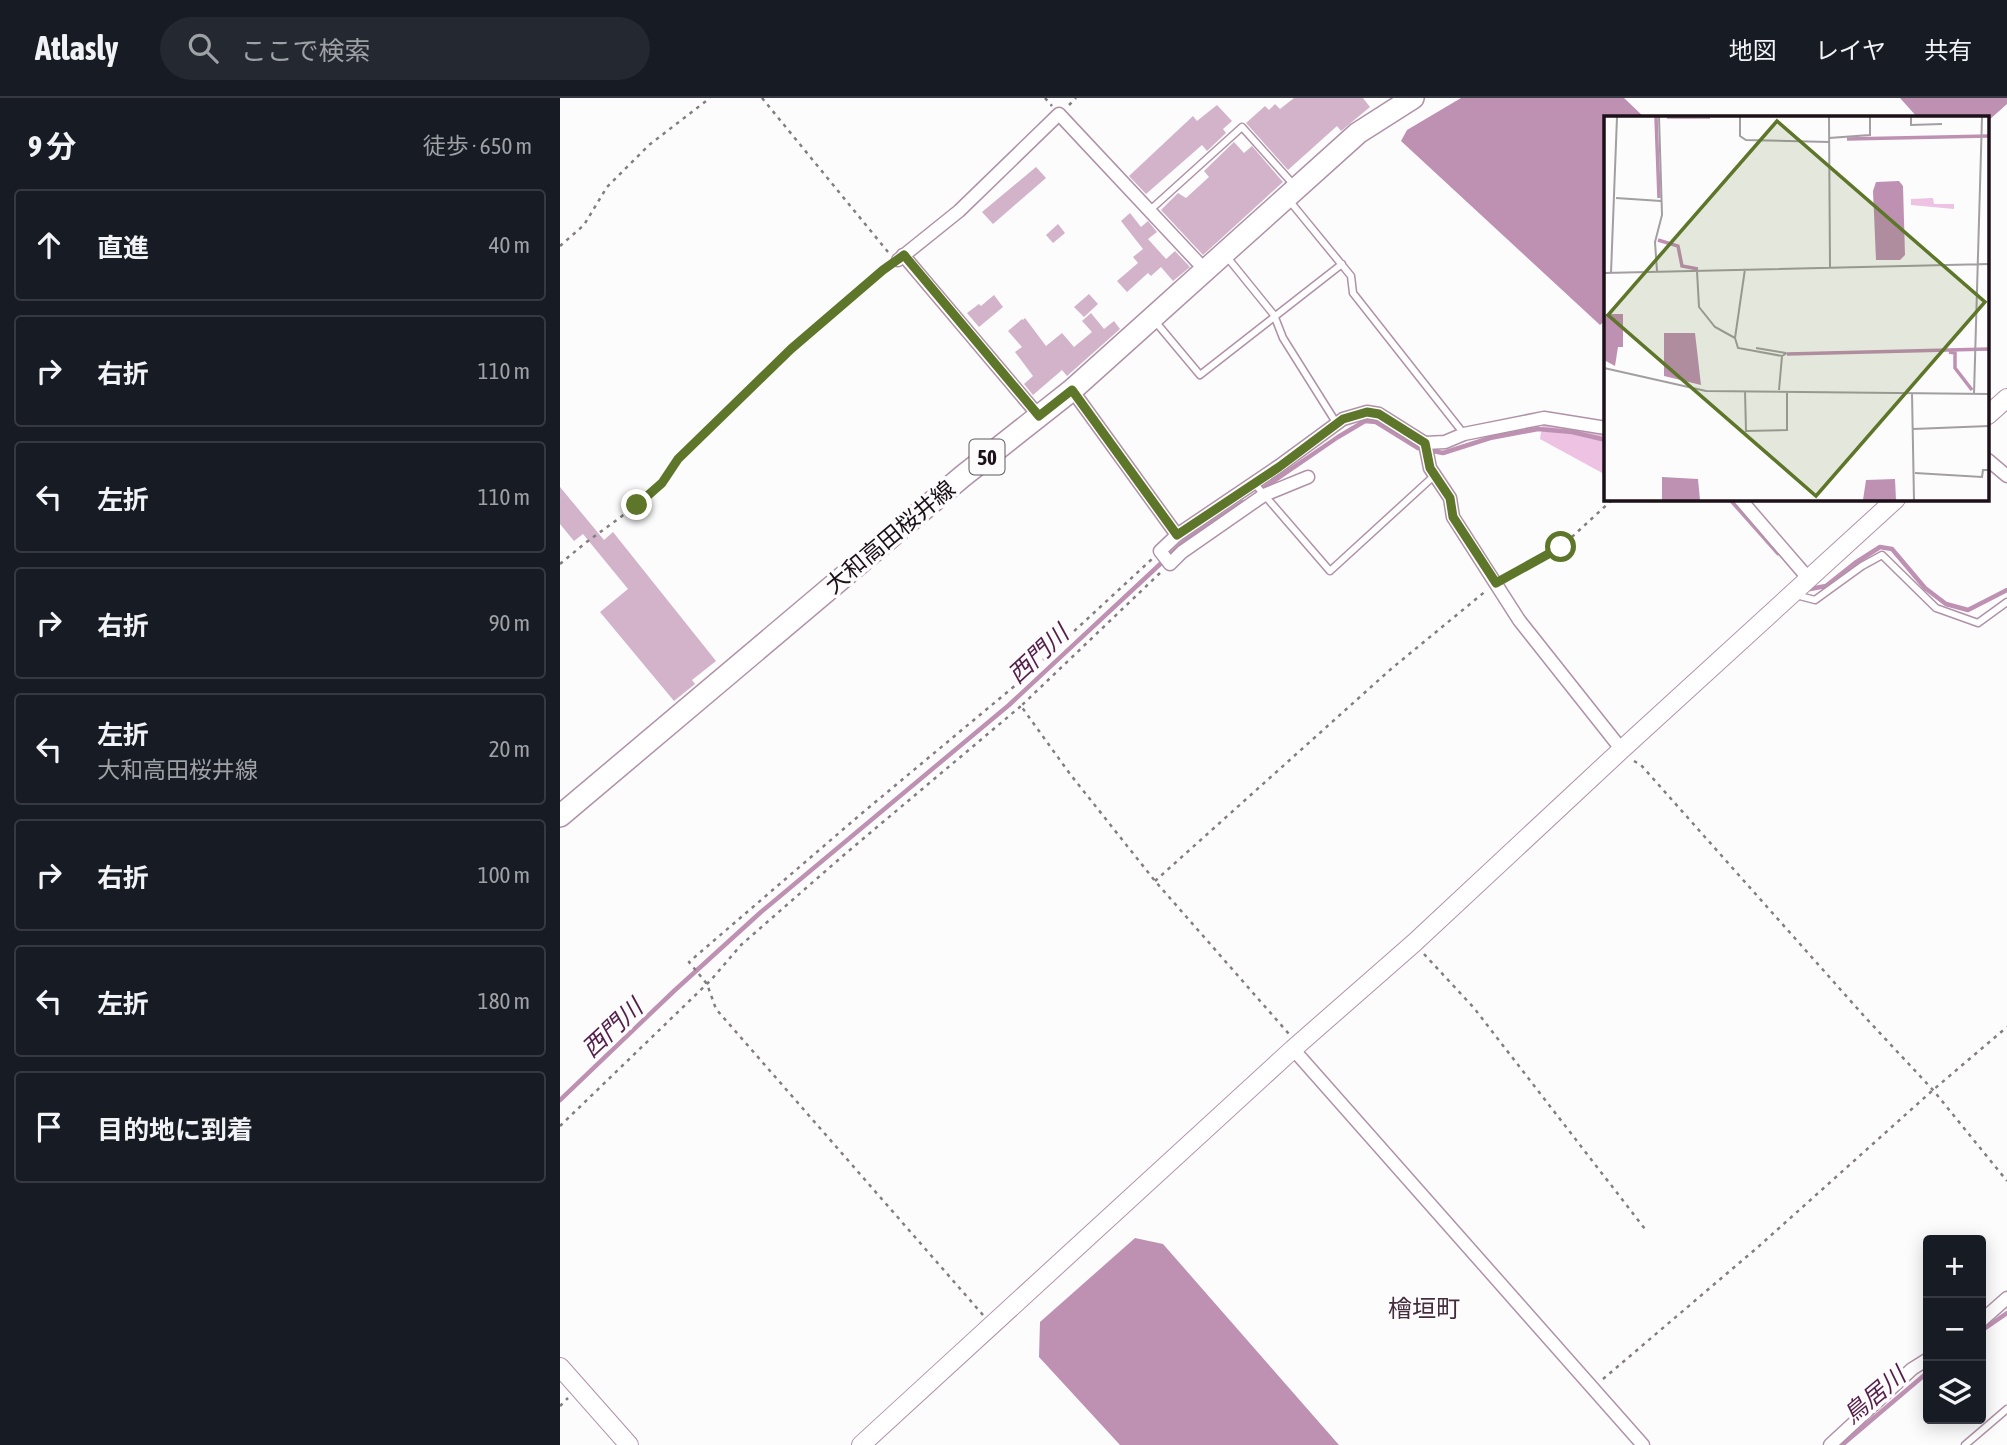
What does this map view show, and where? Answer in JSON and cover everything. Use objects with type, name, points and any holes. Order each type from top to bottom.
[{"type":"main road","name":"大和高田桜井線","points":[[560,816],[952,485],[1072,390],[1358,133],[1413,98]]},
{"type":"street","points":[[1039,416],[901,257],[959,211],[1059,114],[1206,271]]},
{"type":"street","points":[[1072,390],[1177,535]]},
{"type":"street","points":[[1990,413],[2007,398]]},
{"type":"street","points":[[1308,477],[1264,495],[1182,552],[1170,564],[1160,551],[1177,535],[1343,419],[1367,412],[1379,414],[1425,443],[1445,442],[1465,434],[1544,418],[1604,428]]},
{"type":"street","points":[[1425,443],[1430,468],[1450,498],[1453,517],[1519,620],[1620,751]]},
{"type":"street","points":[[1990,462],[2007,476]]},
{"type":"street","points":[[1741,500],[1808,579]]},
{"type":"street","points":[[861,1445],[1296,1047],[1414,943],[1895,500]]},
{"type":"street","points":[[1296,1047],[1643,1445]]},
{"type":"street","points":[[1986,1317],[2007,1298]]},
{"type":"street","points":[[1830,1445],[1912,1369],[1925,1361]]},
{"type":"street","points":[[560,1367],[629,1445]]},
{"type":"lane","points":[[1149,211],[1242,127],[1351,276],[1353,293],[1465,434]]},
{"type":"lane","points":[[1225,254],[1274,315],[1283,338],[1337,424]]},
{"type":"lane","points":[[1152,318],[1200,375],[1342,264]]},
{"type":"lane","points":[[1254,483],[1330,571],[1435,475]]},
{"type":"lane","points":[[1791,594],[1815,600],[1861,566],[1882,555],[1936,608],[1978,623],[2007,602]]},
{"type":"lane","points":[[1965,1445],[2007,1409]]},
{"type":"lane","points":[[1975,1437],[1982,1445]]},
{"type":"path","points":[[560,246],[584,225],[607,187],[649,145],[710,98]]},
{"type":"path","points":[[762,98],[888,253],[901,257]]},
{"type":"path","points":[[560,564],[662,483],[678,459],[791,349],[901,257]]},
{"type":"path","points":[[1155,881],[1391,669],[1496,583],[1561,547],[1612,500]]},
{"type":"path","points":[[992,1326],[716,1009],[707,984],[689,962],[1017,684],[1160,551]]},
{"type":"path","points":[[560,1126],[707,984],[752,936],[845,853],[1021,706],[1170,564]]},
{"type":"path","points":[[1021,706],[1070,774],[1155,881],[1296,1047]]},
{"type":"path","points":[[1620,751],[1641,765],[1933,1090],[2007,1181]]},
{"type":"path","points":[[1414,943],[1474,1008],[1645,1228]]},
{"type":"path","points":[[1592,1388],[1758,1247],[2007,1027]]},
{"type":"shaded area","points":[[1461,98],[1624,98],[1643,116],[1604,116],[1604,322],[1600,325],[1401,141],[1407,130]]},
{"type":"shaded area","points":[[1900,98],[2007,98],[2007,104],[1990,119],[1990,116],[1916,116]]},
{"type":"shaded area","points":[[1544,413],[1604,423],[1604,474],[1540,439]]},
{"type":"shaded area","points":[[1135,1238],[1163,1244],[1339,1445],[1120,1445],[1039,1357],[1040,1322]]},
{"type":"building","points":[[1294,98],[1363,98],[1370,107],[1341,131],[1337,126],[1288,170],[1246,123],[1265,106],[1269,110],[1275,104],[1280,109]]},
{"type":"building","points":[[1217,105],[1232,121],[1223,129],[1226,133],[1207,151],[1202,145],[1146,194],[1129,176],[1193,116],[1197,121]]},
{"type":"building","points":[[1234,142],[1244,153],[1252,146],[1283,182],[1203,255],[1161,210],[1178,193],[1186,198],[1209,177],[1204,171]]},
{"type":"building","points":[[1036,167],[1046,178],[993,224],[982,212]]},
{"type":"building","points":[[1130,213],[1141,227],[1148,221],[1157,232],[1148,239],[1166,259],[1175,251],[1190,267],[1173,281],[1161,267],[1151,276],[1148,273],[1127,292],[1117,281],[1138,263],[1133,257],[1143,249],[1121,221]]},
{"type":"building","points":[[1058,224],[1065,233],[1053,243],[1046,235]]},
{"type":"building","points":[[1089,294],[1098,304],[1084,317],[1074,307]]},
{"type":"building","points":[[994,295],[1003,307],[979,327],[967,313]]},
{"type":"building","points":[[1091,313],[1104,329],[1114,321],[1120,329],[1067,376],[1062,370],[1033,395],[1024,384],[1033,376],[1015,352],[1022,347],[1008,331],[1025,318],[1046,346],[1062,333],[1074,347],[1092,332],[1082,321]]},
{"type":"building","points":[[560,487],[604,540],[613,532],[716,661],[692,680],[695,684],[674,701],[600,612],[628,589],[583,534],[574,541],[560,524]]},
{"type":"waterway","name":"西門川","points":[[1259,491],[1365,421],[1376,422],[1418,448],[1443,453],[1490,438],[1538,429],[1572,432],[1604,440]]},
{"type":"waterway","name":"西門川","points":[[1731,500],[1778,553]]},
{"type":"waterway","name":"西門川","points":[[560,1100],[761,912],[1009,705],[1186,540],[1243,502]]},
{"type":"waterway","name":"西門川","points":[[1808,586],[1810,589],[1826,586],[1880,547],[1892,549],[1925,588],[1946,604],[1968,610],[2007,590]]},
{"type":"waterway","name":"鳥居川","points":[[1986,1328],[2007,1313]]},
{"type":"waterway","name":"鳥居川","points":[[1842,1445],[1923,1376]]},
{"type":"district","name":"檜垣町","points":[[1424,1308]]},
{"type":"route","points":[[637,505],[662,483],[678,459],[791,349],[904,255],[1039,416],[1072,390],[1177,535],[1279,467],[1343,419],[1367,412],[1379,414],[1425,443],[1430,468],[1450,498],[1453,517],[1496,583],[1561,547]]}]
